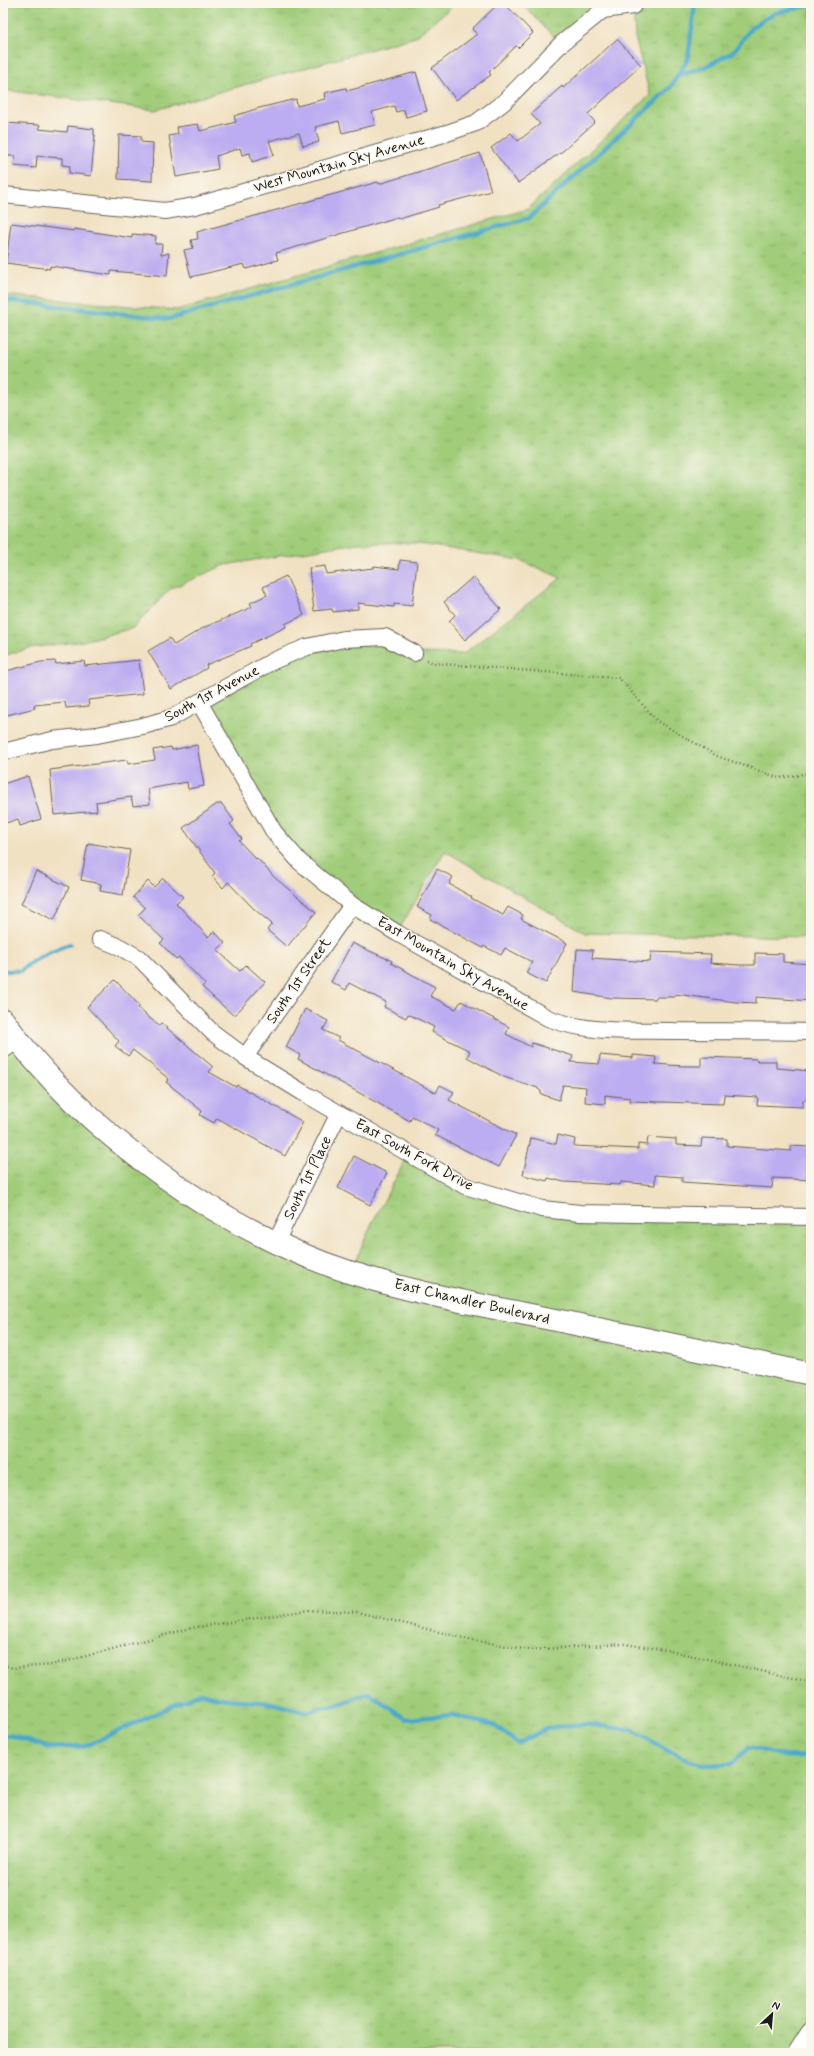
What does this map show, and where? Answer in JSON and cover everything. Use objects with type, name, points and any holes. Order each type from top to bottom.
[{"type":"main road","name":"East Chandler Boulevard","points":[[3,1020],[10,1043],[58,1085],[112,1137],[172,1183],[225,1216],[276,1242],[351,1272],[438,1297],[811,1374]]},
{"type":"street","name":"West Mountain Sky Avenue","points":[[3,195],[165,211],[195,206],[447,133],[476,123],[504,102],[561,44],[603,10],[633,6]]},
{"type":"street","name":"South 1st Avenue","points":[[3,752],[52,740],[97,735],[143,726],[171,718],[273,661],[307,647],[344,639],[385,637],[414,654]]},
{"type":"street","name":"East Mountain Sky Avenue","points":[[199,702],[274,832],[300,862],[352,905],[404,937],[548,1018],[566,1025],[584,1028],[811,1032]]},
{"type":"street","name":"South 1st Street","points":[[245,1056],[352,905]]},
{"type":"street","name":"East South Fork Drive","points":[[100,939],[120,947],[138,958],[212,1032],[245,1056],[339,1113],[465,1186],[542,1209],[580,1213],[811,1217]]},
{"type":"street","name":"South 1st Place","points":[[276,1242],[339,1113]]},
{"type":"street","points":[[798,2053],[811,2033]]},
{"type":"path","points":[[414,654],[433,663],[619,678],[657,722],[717,756],[779,778],[811,773]]},
{"type":"path","points":[[3,1665],[13,1668],[52,1665],[191,1628],[309,1610],[357,1612],[472,1640],[530,1650],[624,1644],[666,1650],[811,1682]]},
{"type":"green space","points":[[3,3],[456,3],[415,37],[155,110],[3,90]]},
{"type":"green space","points":[[521,3],[811,3],[811,937],[585,933],[445,851],[397,933],[300,862],[199,702],[273,661],[385,637],[414,653],[463,654],[561,578],[520,560],[413,543],[357,543],[225,565],[170,589],[133,628],[83,641],[30,648],[3,656],[3,295],[177,310],[528,209],[650,95],[635,37],[633,6],[603,10],[561,44]]},
{"type":"green space","points":[[16,1039],[172,1183],[351,1272],[371,1225],[409,1153],[465,1186],[542,1209],[811,1217],[811,2033],[798,2053],[3,2053],[3,1049]]},
{"type":"building","points":[[499,3],[504,3],[533,33],[518,48],[516,46],[489,72],[491,75],[456,100],[432,68],[477,34],[472,29]]},
{"type":"building","points":[[617,39],[641,65],[588,114],[595,122],[564,150],[518,183],[491,148],[511,133],[518,141],[540,124],[531,114],[562,86],[563,88]]},
{"type":"building","points":[[416,72],[427,111],[406,117],[404,110],[396,112],[394,106],[372,112],[375,125],[342,133],[339,121],[315,127],[319,142],[303,146],[299,133],[269,141],[274,155],[252,162],[250,153],[242,155],[240,148],[216,156],[218,169],[176,177],[169,136],[178,134],[177,127],[198,124],[200,131],[236,122],[234,116],[259,108],[296,99],[297,106],[325,99],[324,93],[346,88],[347,91]]},
{"type":"building","points":[[3,123],[40,125],[39,129],[67,132],[68,126],[94,129],[95,135],[91,176],[69,173],[70,166],[62,165],[62,158],[37,156],[36,168],[14,166],[15,156],[6,156],[6,150],[3,150]]},
{"type":"building","points":[[119,135],[141,136],[141,142],[153,143],[152,181],[118,179]]},
{"type":"building","points":[[480,153],[491,191],[438,205],[439,207],[399,219],[398,217],[276,253],[278,260],[246,269],[244,264],[191,277],[184,250],[193,248],[191,240],[198,239],[197,232],[378,182],[379,184]]},
{"type":"building","points":[[11,223],[74,231],[74,229],[132,238],[132,234],[156,236],[155,244],[162,244],[161,255],[169,253],[167,276],[111,271],[111,275],[50,266],[50,269],[6,263]]},
{"type":"building","points":[[400,560],[417,562],[412,606],[394,604],[394,607],[358,603],[358,609],[333,612],[332,609],[314,611],[309,568],[325,566],[326,574],[373,568],[374,566],[399,569]]},
{"type":"building","points":[[286,576],[304,615],[285,624],[286,627],[250,644],[251,646],[206,665],[207,668],[171,689],[148,651],[170,638],[174,645],[205,627],[252,607],[250,603],[267,595],[263,587]]},
{"type":"building","points":[[473,577],[501,609],[465,640],[449,621],[455,615],[444,602]]},
{"type":"building","points":[[139,660],[143,694],[88,700],[89,706],[66,708],[65,702],[34,705],[35,708],[3,716],[3,681],[8,680],[6,671],[41,662],[55,661],[56,664],[84,661],[85,666]]},
{"type":"building","points":[[197,745],[204,786],[188,789],[187,782],[148,789],[150,804],[133,806],[131,797],[96,802],[97,811],[54,815],[50,770],[127,760],[128,764],[155,760],[153,750],[171,747],[172,750]]},
{"type":"building","points":[[28,776],[41,819],[20,826],[18,819],[3,824],[3,784]]},
{"type":"building","points":[[217,804],[222,804],[234,821],[230,824],[242,839],[239,841],[274,877],[316,912],[287,947],[267,930],[272,924],[253,908],[228,882],[223,888],[212,876],[215,873],[183,828]]},
{"type":"building","points":[[88,843],[130,850],[123,895],[100,891],[101,884],[81,880]]},
{"type":"building","points":[[437,869],[453,877],[449,884],[472,897],[471,898],[503,915],[508,907],[523,915],[521,919],[567,943],[546,983],[526,973],[532,962],[505,948],[501,955],[484,946],[483,948],[430,919],[432,915],[417,907]]},
{"type":"building","points":[[36,871],[69,887],[54,920],[21,904]]},
{"type":"building","points":[[163,878],[183,897],[176,903],[208,937],[214,931],[225,943],[217,950],[240,971],[246,965],[265,982],[234,1016],[202,987],[205,984],[179,957],[176,959],[160,943],[164,940],[138,915],[145,908],[133,897],[148,881],[154,887]]},
{"type":"building","points":[[352,943],[392,961],[391,963],[435,987],[430,996],[456,1009],[461,1001],[509,1027],[506,1034],[531,1047],[532,1043],[573,1056],[571,1062],[599,1064],[600,1055],[633,1058],[633,1055],[656,1057],[655,1064],[683,1066],[701,1066],[701,1057],[776,1061],[776,1068],[811,1071],[811,1100],[803,1100],[803,1107],[757,1105],[758,1097],[724,1095],[723,1104],[630,1101],[630,1098],[605,1095],[605,1104],[585,1102],[586,1087],[563,1085],[559,1100],[541,1094],[541,1091],[538,1088],[504,1077],[467,1057],[470,1051],[432,1032],[434,1027],[408,1014],[406,1018],[384,1007],[386,1002],[349,983],[346,990],[331,982]]},
{"type":"building","points":[[577,949],[593,950],[592,958],[650,962],[651,952],[711,954],[710,963],[740,965],[755,965],[755,953],[783,954],[783,962],[811,964],[811,1001],[756,997],[756,1003],[736,1002],[675,994],[675,997],[656,997],[656,999],[612,998],[574,992]]},
{"type":"building","points":[[115,980],[140,1006],[138,1008],[159,1026],[161,1023],[213,1067],[209,1072],[236,1087],[237,1085],[303,1122],[285,1156],[217,1118],[214,1123],[200,1115],[202,1111],[166,1082],[169,1079],[133,1050],[128,1056],[115,1046],[119,1041],[87,1007]]},
{"type":"building","points":[[305,1009],[328,1021],[323,1030],[339,1038],[338,1040],[436,1093],[440,1085],[454,1092],[449,1100],[516,1135],[499,1167],[435,1135],[438,1130],[412,1116],[410,1121],[298,1059],[300,1055],[286,1047]]},
{"type":"building","points":[[558,1135],[575,1139],[574,1146],[638,1149],[638,1144],[647,1145],[648,1137],[676,1139],[676,1145],[701,1146],[702,1138],[727,1139],[727,1146],[791,1151],[791,1146],[811,1147],[811,1180],[773,1178],[772,1188],[682,1182],[682,1177],[655,1175],[655,1185],[621,1182],[620,1185],[564,1182],[548,1178],[547,1181],[523,1175],[531,1138],[556,1144]]},
{"type":"building","points":[[354,1156],[387,1173],[370,1205],[338,1188]]},
{"type":"waterway","points":[[3,300],[169,319],[529,218],[670,88],[688,59],[695,3]]},
{"type":"waterway","points":[[679,75],[705,67],[733,52],[752,27],[775,13],[811,5]]},
{"type":"waterway","points":[[3,971],[21,971],[44,955],[70,944]]},
{"type":"waterway","points":[[3,1736],[10,1735],[50,1748],[86,1746],[200,1693],[218,1698],[271,1703],[306,1712],[338,1704],[369,1693],[406,1719],[453,1715],[496,1726],[518,1744],[547,1728],[582,1724],[633,1730],[668,1751],[702,1765],[731,1764],[749,1747],[785,1756],[811,1757]]}]
